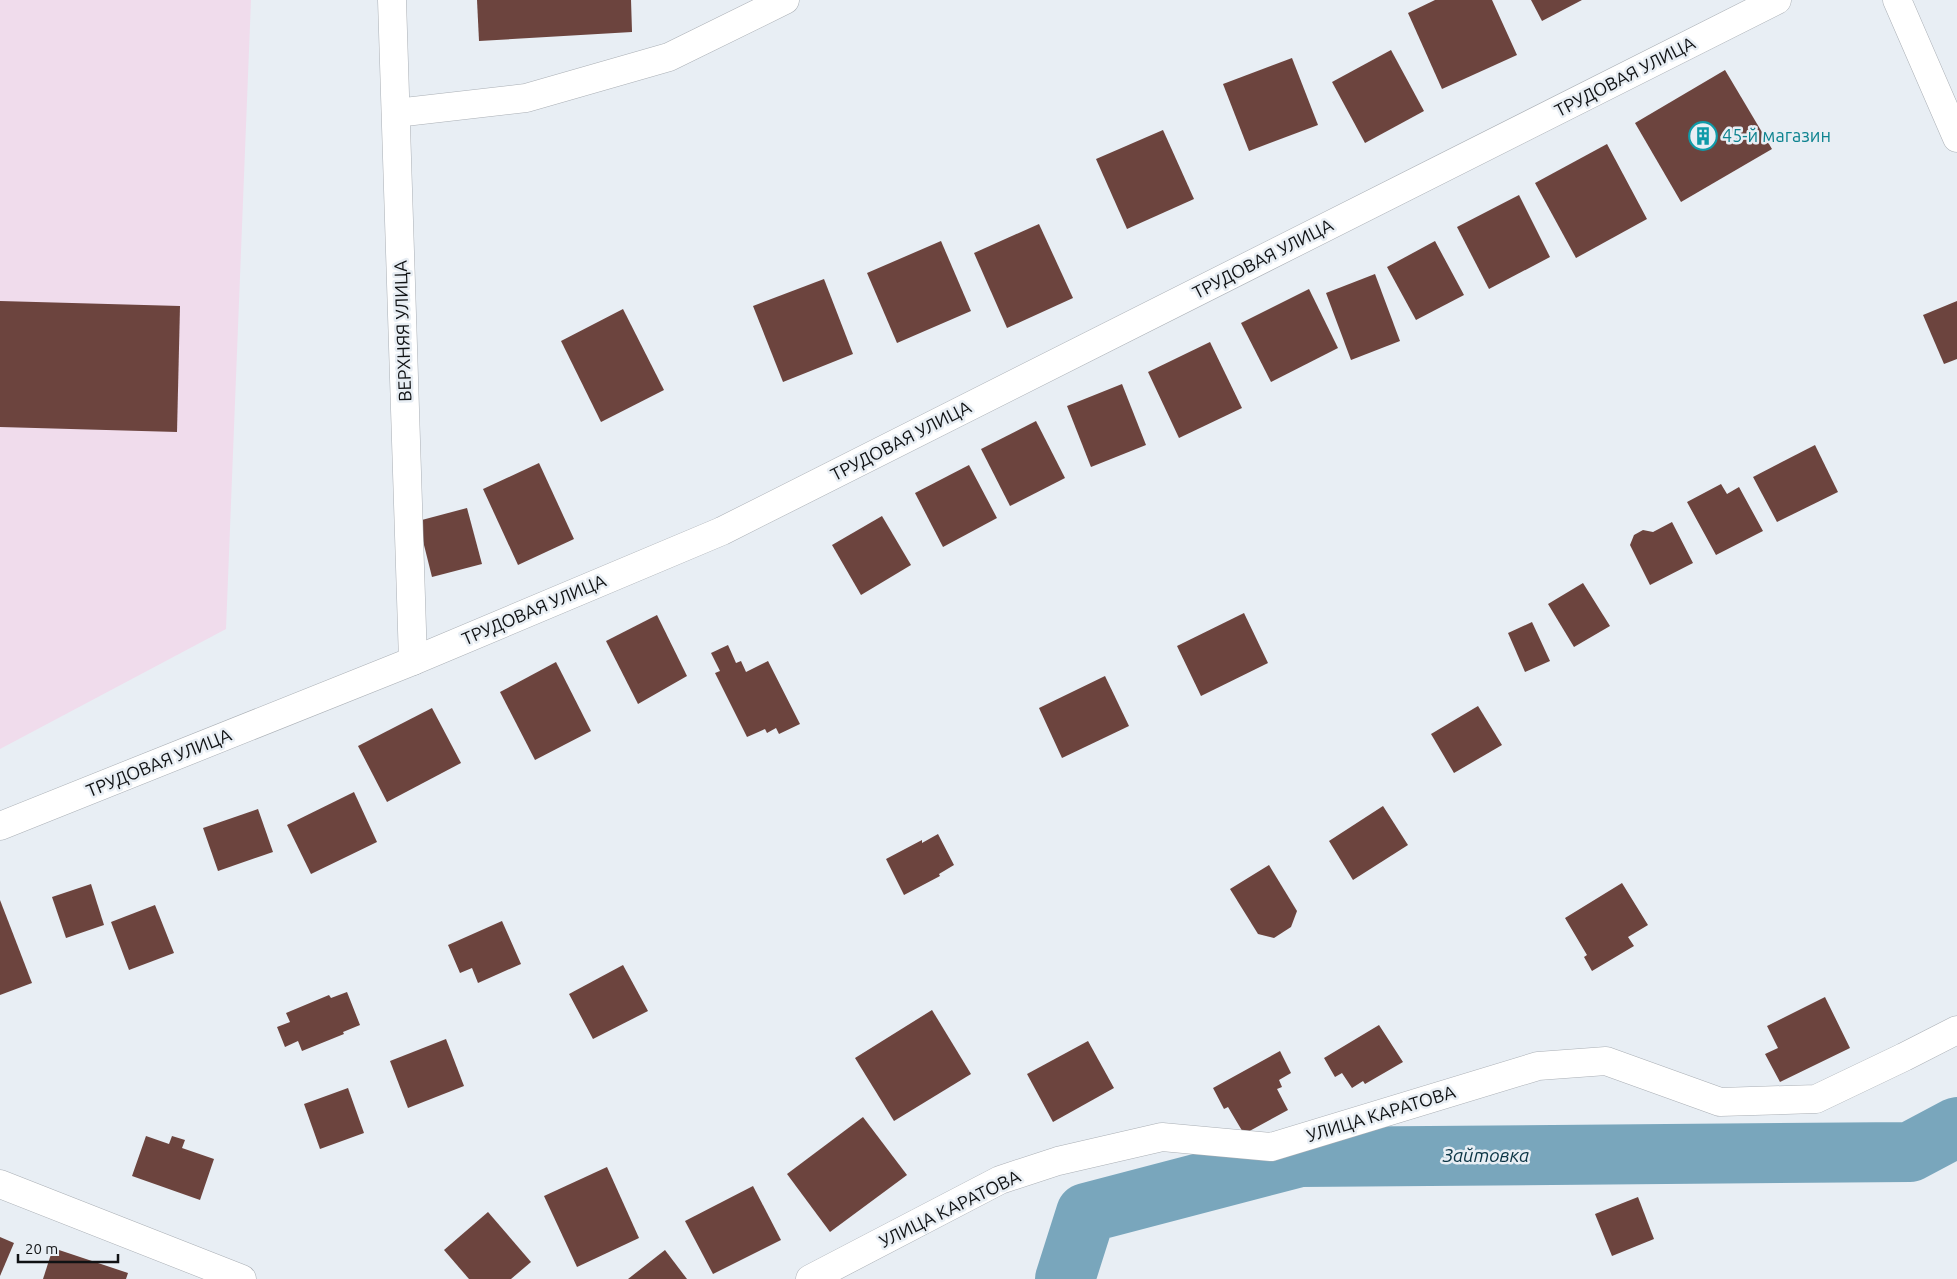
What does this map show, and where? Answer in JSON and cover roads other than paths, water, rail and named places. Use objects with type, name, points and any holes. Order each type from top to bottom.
[{"type":"street","name":"ВЕРХНЯЯ УЛИЦА","points":[[392,0],[413,661]]},
{"type":"street","points":[[396,113],[526,98],[669,57],[786,0]]},
{"type":"street","name":"ТРУДОВАЯ УЛИЦА","points":[[0,826],[413,661],[722,531],[1777,0]]},
{"type":"street","points":[[1897,0],[1957,138]]},
{"type":"street","name":"УЛИЦА КАРАТОВА","points":[[810,1279],[1000,1180],[1058,1161],[1162,1138],[1271,1147],[1538,1066],[1606,1061],[1720,1102],[1816,1099],[1957,1030]]},
{"type":"street","points":[[0,1184],[242,1279]]},
{"type":"waterway","name":"Зайтовка","points":[[1065,1279],[1086,1213],[1300,1157],[1910,1152],[1957,1127]]},
{"type":"place","name":"45-й магазин","points":[[1703,136]]}]
